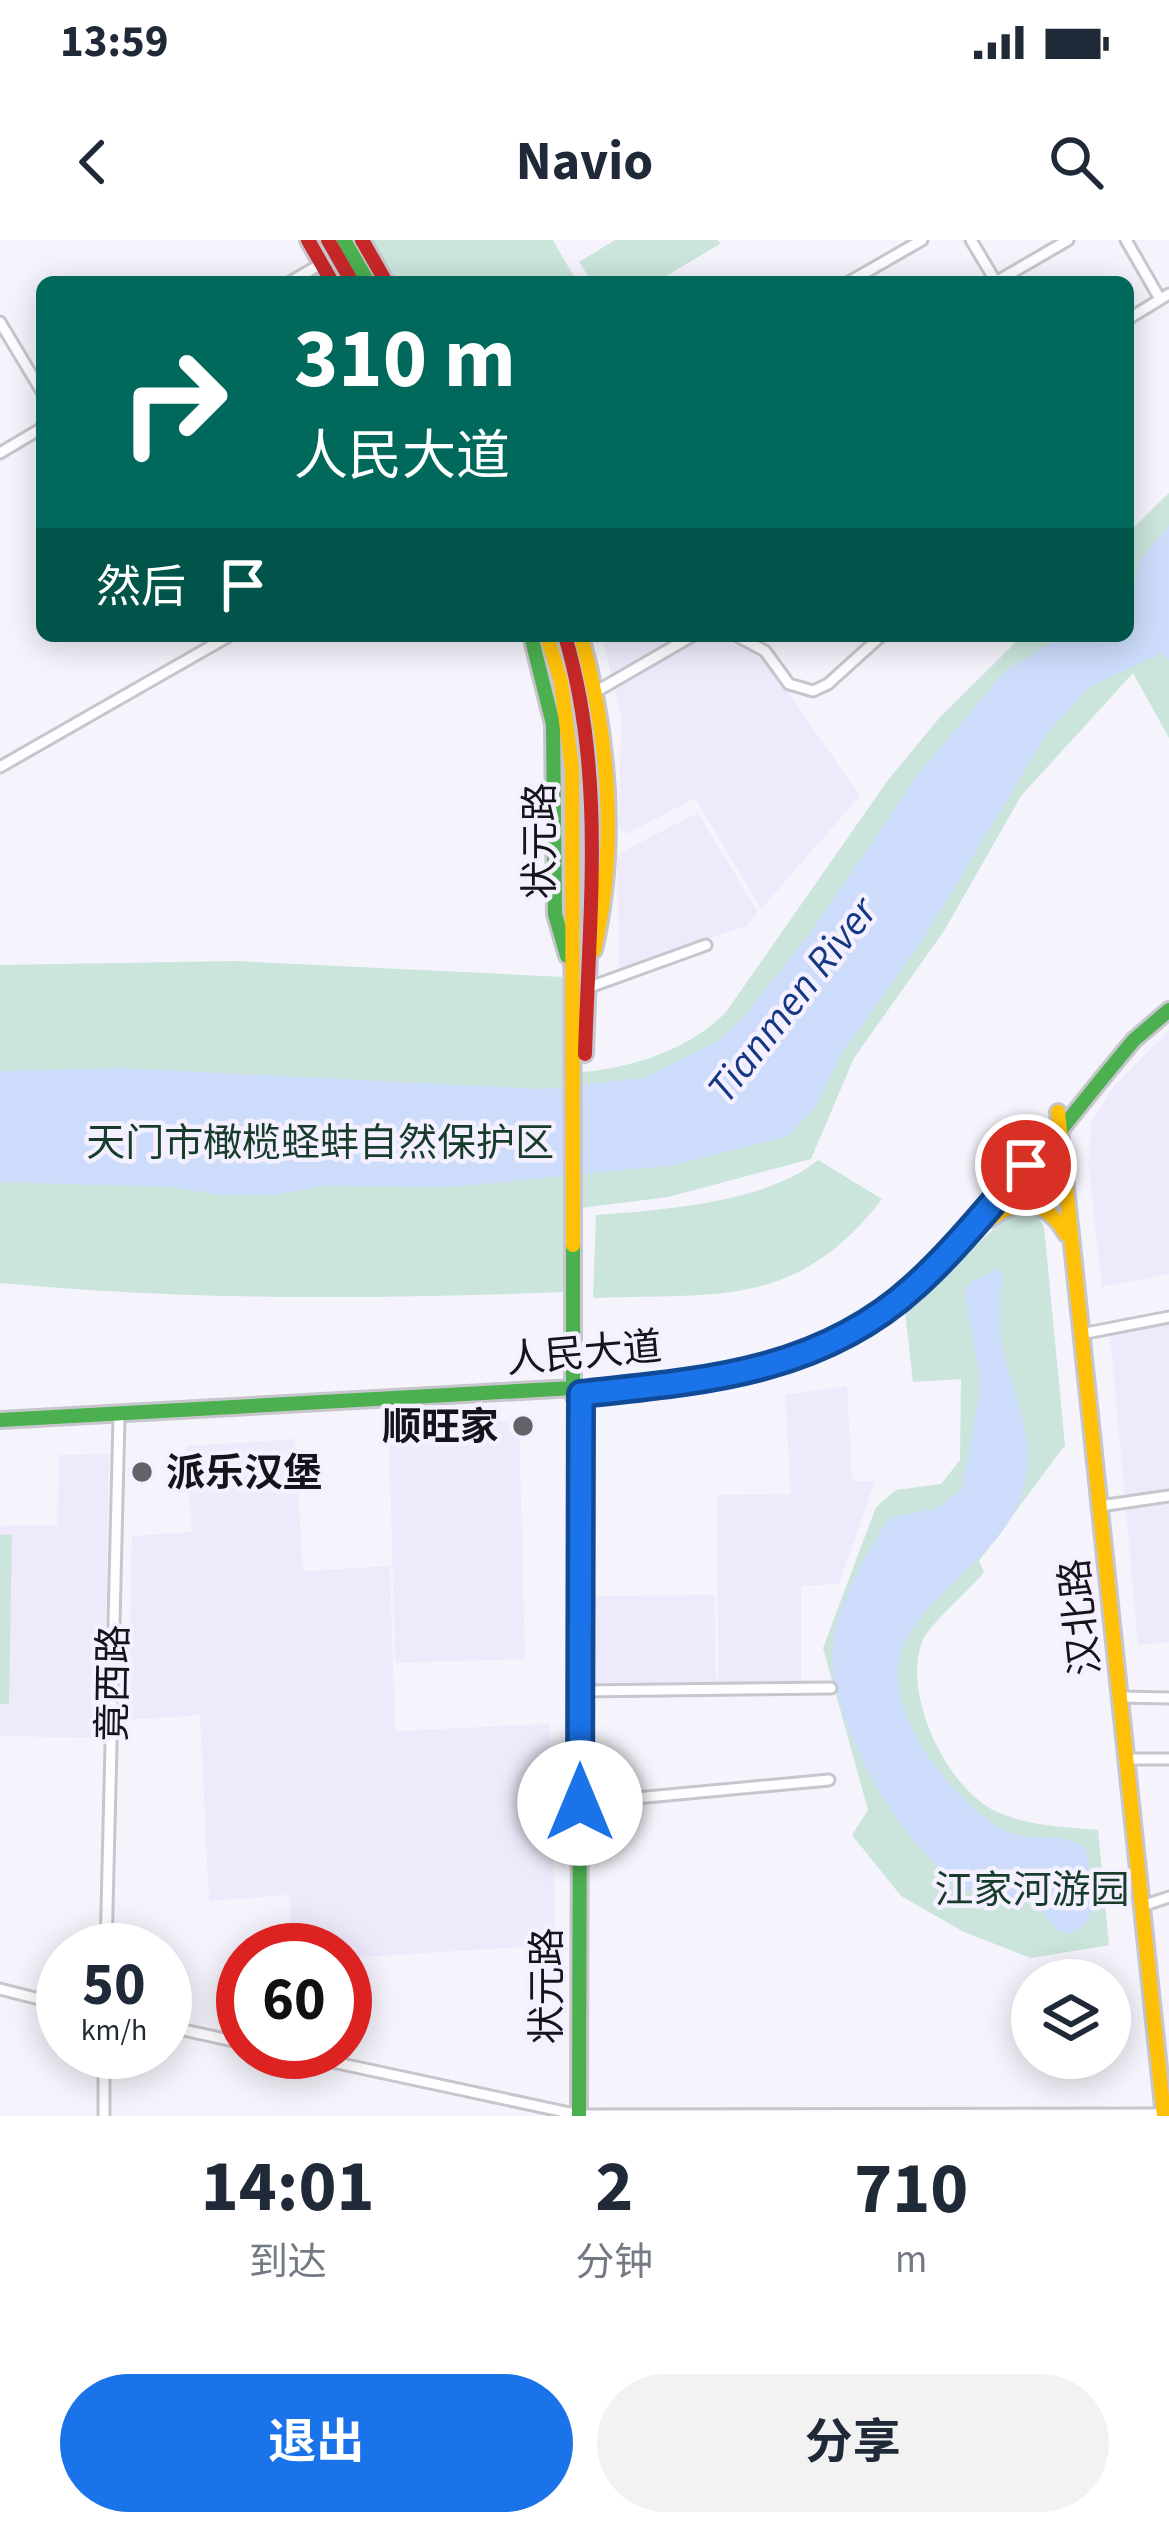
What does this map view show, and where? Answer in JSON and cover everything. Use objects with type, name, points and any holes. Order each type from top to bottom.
[{"type":"main road","points":[[308,240],[328,276]]},
{"type":"main road","points":[[328,240],[348,246],[380,276]]},
{"type":"main road","points":[[348,246],[351,276]]},
{"type":"main road","points":[[348,246],[365,276]]},
{"type":"main road","points":[[532,642],[555,744],[554,914],[582,977]]},
{"type":"main road","name":"状元路","points":[[548,642],[570,737],[582,977]]},
{"type":"main road","name":"状元路","points":[[567,642],[581,695],[589,768],[580,1048],[575,2115]]},
{"type":"main road","points":[[582,977],[603,908],[604,762],[597,691],[583,642]]},
{"type":"main road","name":"人民大道","points":[[0,1424],[578,1391],[724,1377],[804,1357],[871,1320],[932,1270],[1129,1029],[1169,998]]},
{"type":"main road","name":"人民大道","points":[[578,1391],[753,1367],[799,1354],[845,1330],[912,1277],[1134,1040],[1169,1010]]},
{"type":"main road","name":"汉北路","points":[[1059,1119],[1164,2115]]},
{"type":"main road","points":[[932,1270],[997,1213],[1023,1200],[1044,1205],[1070,1243]]},
{"type":"main road","name":"状元路","points":[[576,1803],[578,1391]]},
{"type":"street","points":[[859,276],[922,240]]},
{"type":"street","points":[[971,240],[993,276]]},
{"type":"street","points":[[1002,276],[1068,240]]},
{"type":"street","points":[[1126,240],[1165,296],[1134,315]]},
{"type":"street","points":[[300,276],[348,246]]},
{"type":"street","points":[[0,322],[36,382]]},
{"type":"street","points":[[0,452],[36,431]]},
{"type":"street","points":[[0,767],[219,642]]},
{"type":"street","points":[[597,691],[682,642]]},
{"type":"street","points":[[749,642],[766,651],[789,684],[813,692],[828,685],[875,642]]},
{"type":"street","points":[[582,977],[706,945]]},
{"type":"street","points":[[1082,1334],[1169,1317]]},
{"type":"street","name":"竟西路","points":[[107,1923],[118,1420]]},
{"type":"street","points":[[1100,1506],[1169,1496]]},
{"type":"street","points":[[580,1690],[831,1688]]},
{"type":"street","points":[[1120,1696],[1169,1697]]},
{"type":"street","points":[[1127,1759],[1169,1760]]},
{"type":"street","points":[[576,1803],[829,1780]]},
{"type":"street","points":[[1142,1906],[1169,1897]]},
{"type":"street","points":[[0,1989],[36,1998]]},
{"type":"street","points":[[372,2071],[575,2115],[1164,2115]]},
{"type":"street","points":[[104,2079],[104,2116]]},
{"type":"shaded area","points":[[603,642],[732,642],[761,653],[860,796],[761,909],[695,798],[627,834],[619,827],[621,716]]},
{"type":"shaded area","points":[[698,813],[758,912],[747,926],[619,968],[617,854]]},
{"type":"shaded area","points":[[1169,1030],[1169,1274],[1102,1287],[1088,1164],[1091,1123],[1115,1085]]},
{"type":"shaded area","points":[[1169,1323],[1169,1642],[1138,1645],[1110,1334]]},
{"type":"shaded area","points":[[847,1386],[852,1481],[875,1481],[839,1584],[801,1586],[801,1684],[718,1686],[717,1495],[791,1494],[785,1395]]},
{"type":"shaded area","points":[[519,1420],[525,1659],[395,1663],[389,1429]]},
{"type":"shaded area","points":[[295,1439],[303,1571],[390,1566],[395,1731],[549,1724],[556,1945],[372,1956],[372,1923],[291,1923],[289,1895],[209,1901],[200,1715],[127,1720],[132,1536],[192,1532],[186,1446]]},
{"type":"shaded area","points":[[109,1454],[104,1738],[0,1736],[0,1526],[57,1525],[59,1455]]},
{"type":"shaded area","points":[[715,1595],[716,1688],[594,1689],[595,1596]]},
{"type":"green space","points":[[372,240],[553,240],[574,276],[393,276]]},
{"type":"green space","points":[[615,240],[718,240],[720,244],[666,276],[588,276],[579,262]]},
{"type":"green space","name":"天门市橄榄蛏蚌自然保护区","points":[[1169,493],[1169,738],[1133,673],[1021,796],[944,931],[854,1058],[811,1159],[668,1197],[565,1210],[566,1292],[283,1297],[0,1283],[0,965],[236,961],[564,977],[564,1073],[651,1058],[692,1039],[726,1012],[888,780],[940,717],[1016,642],[1134,642],[1134,527]]},
{"type":"green space","points":[[818,1160],[882,1199],[850,1235],[819,1260],[753,1288],[593,1298],[596,1215],[681,1207],[742,1195],[796,1175]]},
{"type":"green space","name":"江家河游园","points":[[1016,1208],[1035,1209],[1044,1227],[1065,1445],[979,1561],[984,1572],[926,1635],[917,1664],[918,1688],[933,1738],[961,1783],[979,1800],[1021,1820],[1098,1830],[1109,1945],[1031,1958],[964,1932],[901,1896],[852,1835],[868,1810],[823,1648],[876,1507],[896,1490],[941,1484],[960,1460],[961,1379],[913,1382],[905,1311]]},
{"type":"green space","points":[[12,1534],[9,1704],[0,1704],[0,1535]]},
{"type":"water","name":"天门市橄榄蛏蚌自然保护区","points":[[1169,525],[1169,661],[1161,653],[1088,688],[1046,735],[924,938],[842,1053],[816,1106],[788,1136],[675,1165],[452,1187],[324,1186],[274,1195],[219,1195],[171,1187],[0,1182],[0,1071],[124,1068],[542,1089],[644,1078],[720,1040],[808,936],[919,773],[1005,671],[1052,642],[1134,642],[1138,563]]},
{"type":"water","points":[[998,1269],[1003,1274],[1000,1330],[1023,1417],[1026,1477],[1020,1499],[998,1537],[909,1634],[899,1660],[899,1688],[919,1742],[957,1792],[978,1811],[1008,1832],[1066,1840],[1086,1849],[1092,1909],[1080,1928],[1069,1934],[1055,1929],[1031,1897],[983,1897],[950,1877],[924,1852],[876,1786],[842,1711],[834,1676],[833,1645],[840,1613],[889,1518],[938,1508],[962,1489],[981,1384],[964,1291],[972,1281]]},
{"type":"traffic: fast","points":[[344,240],[365,276]]},
{"type":"traffic: fast","points":[[532,642],[553,724],[555,914],[567,956]]},
{"type":"traffic: fast","points":[[573,1245],[573,1395],[704,1383],[781,1365],[836,1341],[887,1309],[934,1271],[1019,1181],[1134,1040],[1169,1010]]},
{"type":"traffic: fast","points":[[0,1420],[573,1388]]},
{"type":"traffic: fast","points":[[579,2116],[581,1394]]},
{"type":"traffic: slow","points":[[549,642],[561,682],[572,769],[573,1245]]},
{"type":"traffic: slow","points":[[583,642],[598,713],[607,792],[606,872],[594,950]]},
{"type":"traffic: slow","points":[[1058,1112],[1164,2116]]},
{"type":"traffic: slow","points":[[990,1219],[1013,1207],[1032,1205],[1050,1214],[1066,1234]]},
{"type":"traffic: jam","points":[[308,240],[329,276]]},
{"type":"traffic: jam","points":[[328,240],[349,276]]},
{"type":"traffic: jam","points":[[362,240],[383,276]]},
{"type":"traffic: jam","points":[[566,642],[586,739],[590,792],[585,1054]]},
{"type":"place","name":"顺旺家","points":[[523,1426]]},
{"type":"place","name":"派乐汉堡","points":[[142,1472]]},
{"type":"route","points":[[580,1803],[581,1394],[755,1371],[804,1357],[848,1335],[932,1270],[1026,1165]]},
{"type":"water label","name":"Tianmen River","points":[[791,999]]}]
